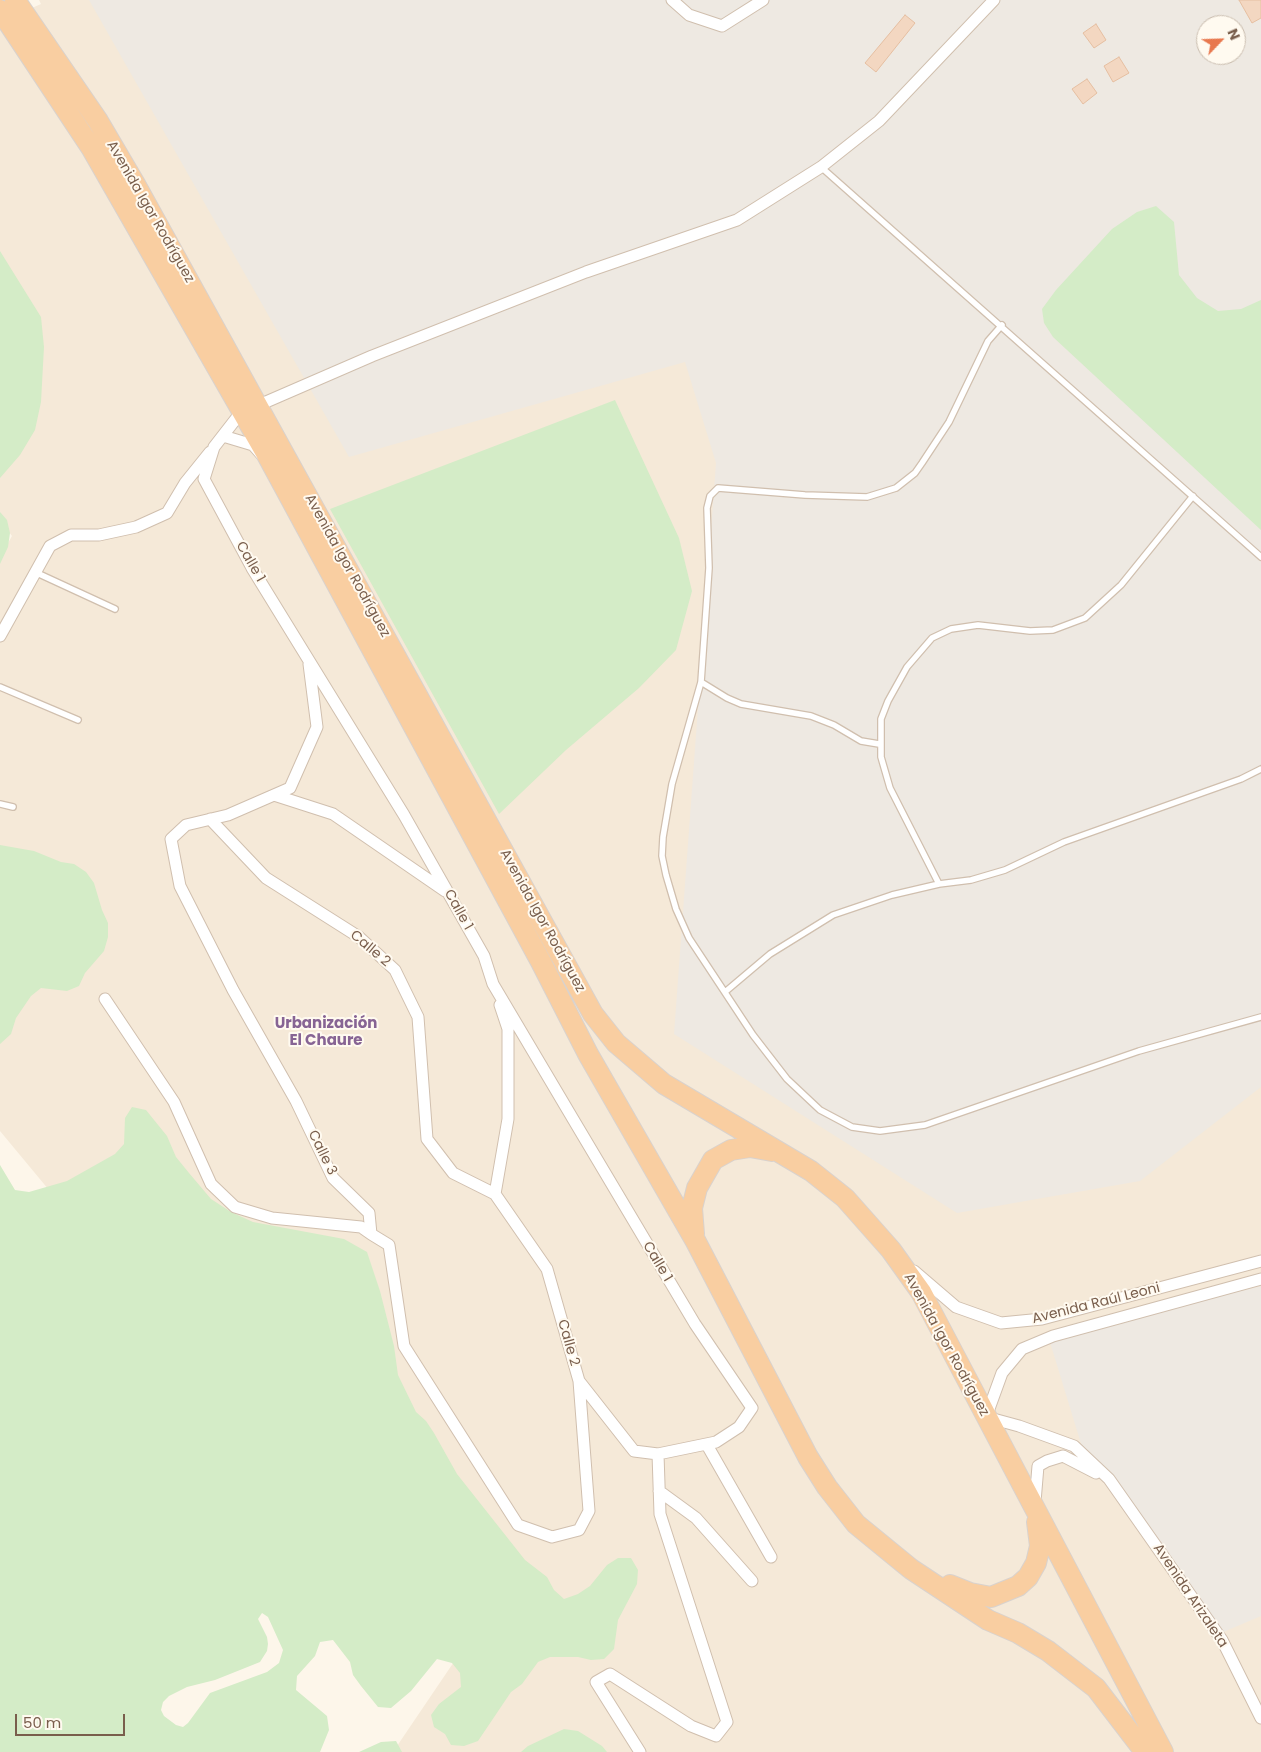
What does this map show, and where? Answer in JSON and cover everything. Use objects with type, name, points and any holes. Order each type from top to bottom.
[{"type":"highway","name":"Avenida Igor Rodríguez","points":[[15,0],[102,129],[250,408],[593,1014],[616,1043],[664,1084],[811,1171],[845,1198],[891,1250],[920,1292],[1163,1752]]},
{"type":"highway","name":"Avenida Igor Rodríguez","points":[[0,10],[92,149],[250,408],[274,469],[541,962],[588,1054],[695,1240],[808,1457],[827,1487],[856,1524],[895,1556],[988,1620],[1018,1633],[1048,1651],[1096,1688],[1145,1752]]},
{"type":"highway","points":[[695,1240],[692,1208],[697,1188],[713,1160],[731,1150],[750,1147],[779,1152]]},
{"type":"highway","points":[[895,1556],[970,1593],[991,1597],[1018,1586],[1028,1577],[1036,1562],[1040,1546],[1035,1510]]},
{"type":"street","points":[[672,0],[689,15],[722,26],[763,0]]},
{"type":"street","points":[[250,408],[372,356],[586,272],[737,220],[821,167],[879,121],[994,0]]},
{"type":"street","name":"Calle 1","points":[[250,408],[222,436],[214,447],[204,479],[252,568],[404,815],[484,956],[493,984],[695,1324],[752,1408]]},
{"type":"street","points":[[222,436],[253,445],[274,469]]},
{"type":"street","points":[[0,636],[50,546],[60,539],[71,535],[98,535],[136,526],[167,513],[185,483],[214,447]]},
{"type":"street","points":[[210,819],[228,815],[290,788],[317,727],[309,660]]},
{"type":"street","points":[[274,795],[333,814],[448,893]]},
{"type":"street","name":"Calle 3","points":[[210,819],[186,825],[171,839],[180,886],[233,990],[296,1101],[333,1178],[369,1214],[371,1234]]},
{"type":"street","name":"Calle 2","points":[[210,819],[266,878],[359,937],[395,970],[418,1018],[427,1139],[453,1173],[495,1194],[547,1269],[579,1381],[634,1451],[658,1454],[716,1442],[739,1427],[752,1408]]},
{"type":"street","points":[[493,984],[508,1029],[508,1119],[495,1194]]},
{"type":"street","points":[[105,999],[174,1102],[211,1184],[235,1207],[272,1218],[360,1227],[389,1245],[404,1346],[518,1524],[552,1536],[579,1530],[589,1511],[579,1381]]},
{"type":"street","name":"Avenida Raúl Leoni","points":[[891,1250],[956,1307],[1001,1323],[1042,1319],[1261,1261]]},
{"type":"street","name":"Avenida Raúl Leoni","points":[[986,1417],[1002,1373],[1022,1350],[1053,1336],[1261,1279]]},
{"type":"street","name":"Avenida Arizaleta","points":[[986,1417],[1019,1426],[1074,1446],[1109,1479],[1222,1640],[1261,1718]]},
{"type":"street","points":[[707,1444],[771,1557]]},
{"type":"street","points":[[640,1752],[596,1682],[610,1674],[691,1726],[716,1736],[727,1722],[660,1514],[658,1454]]},
{"type":"street","points":[[1035,1510],[1038,1466],[1047,1461],[1063,1456],[1109,1479]]},
{"type":"street","points":[[659,1492],[696,1518],[752,1581]]},
{"type":"lane","points":[[821,167],[1002,325],[1261,557]]},
{"type":"lane","points":[[1002,325],[988,341],[949,422],[915,473],[896,488],[867,497],[805,495],[718,488],[713,492],[707,508],[709,568],[701,682],[668,801],[662,856],[670,894],[682,924],[725,992],[753,1035],[787,1079],[808,1100],[835,1119],[852,1127],[880,1130],[925,1126],[1130,1054],[1261,1017]]},
{"type":"lane","points":[[939,884],[890,788],[884,772],[879,744],[881,719],[888,700],[907,667],[932,638],[951,629],[969,626],[1053,630],[1085,618],[1121,584],[1193,496]]},
{"type":"lane","points":[[37,572],[115,609]]},
{"type":"lane","points":[[701,682],[720,695],[741,704],[810,716],[834,725],[861,741],[879,744]]},
{"type":"lane","points":[[0,687],[78,720]]},
{"type":"lane","points":[[725,992],[777,949],[833,915],[892,894],[939,884],[970,880],[1005,870],[1064,842],[1232,782],[1261,769]]},
{"type":"lane","points":[[0,804],[13,807]]},
{"type":"shaded area","points":[[39,0],[1261,0],[1261,1752],[399,1752],[395,1749],[510,1579],[122,1278],[0,1131],[0,557],[12,536],[0,520],[0,22],[41,4]]},
{"type":"shaded area","points":[[89,0],[1261,0],[1261,1087],[1140,1181],[957,1213],[674,1034],[716,463],[685,362],[349,457]]},
{"type":"shaded area","points":[[1261,1286],[1261,1616],[1221,1633],[1082,1447],[1049,1339]]},
{"type":"green space","points":[[1156,206],[1174,222],[1179,275],[1197,298],[1218,311],[1241,309],[1261,300],[1261,530],[1053,337],[1044,323],[1042,309],[1056,290],[1112,229],[1137,212]]},
{"type":"green space","points":[[0,251],[41,317],[44,347],[41,402],[35,430],[20,455],[0,478]]},
{"type":"green space","points":[[615,400],[679,538],[692,591],[676,650],[639,688],[566,750],[499,814],[330,509]]},
{"type":"green space","points":[[0,512],[7,520],[10,533],[8,547],[0,564]]},
{"type":"green space","points":[[0,845],[34,851],[61,862],[74,864],[86,872],[94,883],[108,923],[108,937],[104,951],[85,973],[79,986],[67,991],[41,988],[31,996],[16,1018],[11,1034],[0,1044]]},
{"type":"green space","points":[[132,1107],[146,1110],[167,1136],[176,1157],[189,1173],[211,1199],[231,1212],[253,1222],[344,1239],[367,1252],[380,1291],[394,1346],[398,1375],[416,1412],[426,1421],[434,1433],[457,1474],[525,1560],[547,1577],[554,1590],[564,1599],[578,1594],[590,1586],[607,1565],[618,1558],[631,1558],[638,1570],[637,1584],[618,1620],[614,1649],[604,1659],[550,1657],[538,1662],[522,1684],[511,1692],[478,1741],[464,1746],[451,1745],[445,1734],[434,1727],[431,1715],[439,1704],[461,1687],[460,1673],[452,1663],[437,1659],[411,1691],[391,1708],[378,1707],[353,1675],[350,1662],[333,1640],[320,1642],[315,1656],[297,1676],[296,1690],[327,1716],[329,1730],[320,1752],[0,1752],[0,1165],[15,1190],[29,1192],[67,1181],[115,1154],[124,1144],[125,1118]],"holes":[[[262,1613],[268,1617],[283,1650],[279,1663],[267,1672],[210,1693],[183,1727],[176,1725],[164,1716],[161,1710],[163,1702],[169,1696],[187,1687],[215,1680],[260,1662],[267,1651],[268,1644],[267,1637],[258,1619]]]},
{"type":"green space","points":[[564,1729],[578,1731],[602,1746],[607,1752],[521,1752],[528,1746]]},
{"type":"green space","points":[[396,1741],[402,1752],[359,1752],[381,1742]]},
{"type":"building","points":[[1239,0],[1261,0],[1261,18],[1252,23]]},
{"type":"building","points":[[905,15],[915,23],[876,72],[865,63]]},
{"type":"building","points":[[1096,24],[1106,40],[1094,48],[1083,33]]},
{"type":"building","points":[[1119,57],[1129,73],[1113,82],[1104,66]]},
{"type":"building","points":[[1087,79],[1097,93],[1083,104],[1072,89]]},
{"type":"district","name":"Urbanización El Chaure","points":[[326,1032]]}]
